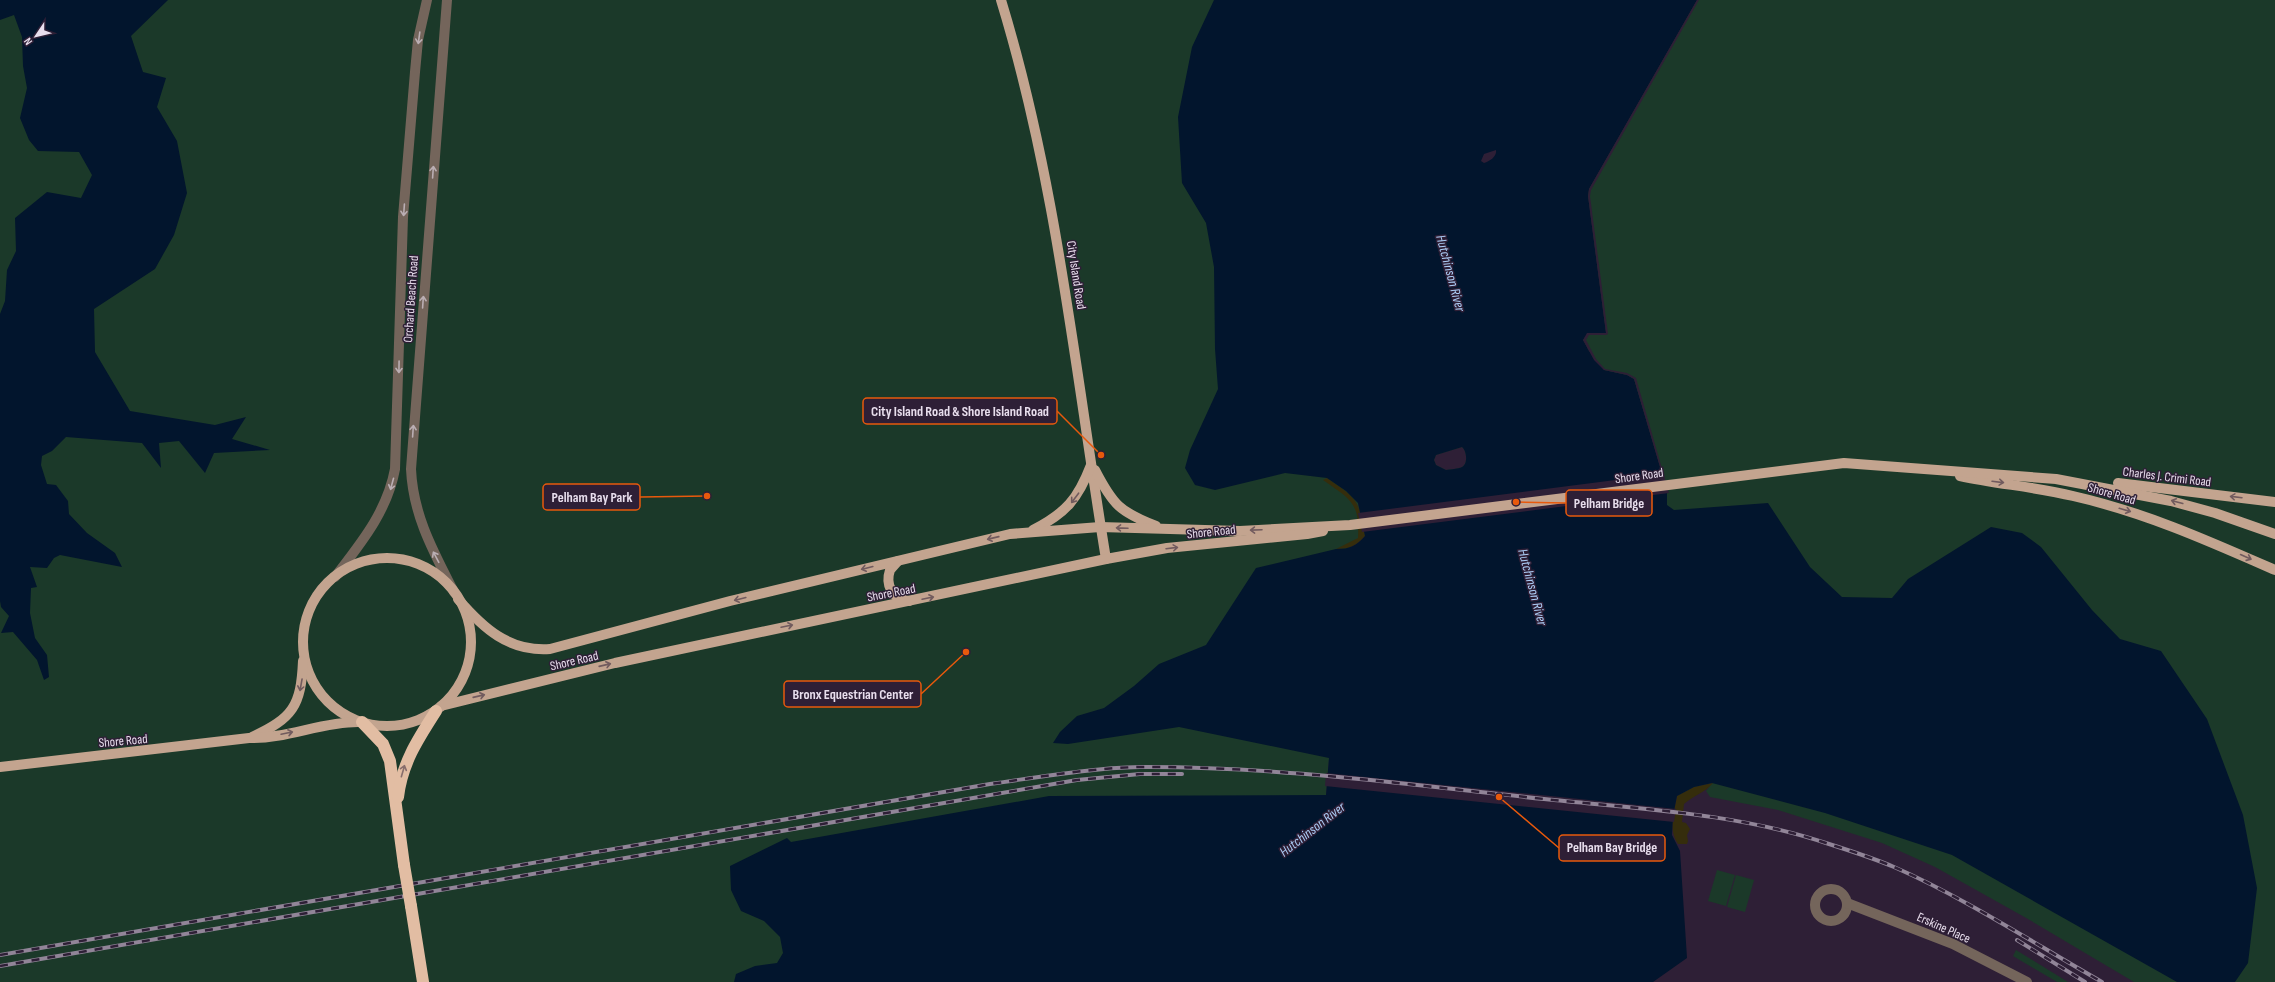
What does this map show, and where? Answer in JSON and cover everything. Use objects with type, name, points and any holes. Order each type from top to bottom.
[{"type":"highway","points":[[397,810],[400,782],[409,753],[439,708]]},
{"type":"highway","points":[[362,722],[387,751],[423,981]]},
{"type":"main road","name":"City Island Road","points":[[1001,0],[1038,145],[1054,218],[1106,559]]},
{"type":"main road","points":[[1092,463],[1106,491],[1122,511],[1161,529]]},
{"type":"main road","points":[[1028,532],[1054,518],[1073,501],[1080,492],[1092,463]]},
{"type":"main road","name":"Shore Road","points":[[249,738],[281,722],[293,708],[301,685],[306,622],[313,603],[323,588],[335,577],[362,562],[394,559],[416,564],[431,571],[456,595],[482,624],[502,639],[528,649],[550,649],[902,559],[1010,534],[1100,527],[1240,531],[1350,525],[1844,463],[2056,479],[2172,501],[2215,513],[2275,534]]},
{"type":"main road","name":"Shore Road","points":[[1932,470],[2049,491],[2115,507],[2192,534],[2275,570]]},
{"type":"main road","name":"Charles J. Crimi Road","points":[[2056,479],[2086,480],[2275,502]]},
{"type":"main road","name":"Shore Road","points":[[439,708],[615,663],[1106,559],[1173,548],[1307,534],[1350,525]]},
{"type":"main road","points":[[902,559],[895,563],[890,570],[889,586],[892,594],[898,598],[912,601]]},
{"type":"main road","points":[[304,647],[311,676],[323,696],[341,712],[362,722],[377,725],[399,725],[416,721],[439,708],[458,687],[470,658],[470,627],[456,595]]},
{"type":"main road","name":"Shore Road","points":[[0,767],[249,738],[264,738],[342,722],[362,722]]},
{"type":"street","name":"Orchard Beach Road","points":[[335,577],[376,520],[389,494],[395,469],[403,217],[418,40],[427,0]]},
{"type":"street","name":"Orchard Beach Road","points":[[447,0],[411,469],[415,502],[421,525],[456,595]]},
{"type":"street","name":"Erskine Place","points":[[1847,903],[1953,944],[2027,982]]},
{"type":"green space","points":[[0,0],[1237,0],[1465,444],[1468,460],[1464,467],[1358,503],[1365,536],[1347,549],[1326,795],[1115,982],[0,982]],"holes":[[[1462,447],[1464,449],[1466,460],[1462,467],[1446,470],[1436,465],[1434,460],[1436,455]]]},
{"type":"green space","points":[[1697,0],[2275,0],[2275,982],[2134,982],[2028,919],[1935,867],[1882,843],[1778,810],[1710,797],[1706,791],[1712,783],[1694,787],[1677,796],[1743,672],[1604,370],[1594,360],[1583,340],[1587,333],[1606,333],[1588,196],[1589,189]]},
{"type":"green space","points":[[1717,870],[1735,875],[1726,906],[1708,901]]},
{"type":"green space","points":[[1736,875],[1754,880],[1745,912],[1727,907]]},
{"type":"green space","points":[[2016,950],[2068,982],[2057,982],[2013,956]]},
{"type":"sand","points":[[1327,478],[1351,496],[1361,514],[1365,536],[1356,545],[1349,548],[1336,549],[1358,538],[1357,516],[1355,509],[1346,497],[1323,480]]},
{"type":"sand","points":[[1713,783],[1684,804],[1682,822],[1686,823],[1690,829],[1687,835],[1687,844],[1678,844],[1672,827],[1677,796],[1694,787]]},
{"type":"water","points":[[0,0],[168,0],[131,36],[143,72],[166,78],[157,107],[177,141],[187,193],[174,235],[155,269],[94,309],[95,352],[130,411],[215,425],[246,417],[232,439],[270,450],[214,453],[205,473],[179,441],[159,443],[161,468],[142,443],[66,437],[52,451],[42,456],[41,465],[47,484],[56,485],[68,501],[69,514],[87,533],[115,553],[122,567],[60,555],[54,558],[47,568],[30,567],[37,587],[31,588],[30,613],[35,638],[47,655],[49,677],[44,680],[37,660],[13,632],[1,633],[9,616],[1,607],[0,601],[0,314],[5,301],[7,270],[16,251],[15,218],[47,192],[81,198],[92,175],[79,152],[38,151],[29,140],[20,118],[27,88],[23,66],[22,37],[14,15],[0,20]]},
{"type":"water","name":"Hutchinson River","points":[[1214,0],[1697,0],[1589,189],[1588,196],[1606,333],[1588,333],[1583,340],[1589,351],[1604,370],[1627,375],[1634,379],[1667,490],[1667,505],[1674,510],[1768,503],[1810,567],[1842,597],[1892,598],[1908,579],[1991,527],[2022,533],[2041,547],[2092,610],[2120,639],[2161,651],[2207,719],[2243,815],[2257,888],[2248,963],[2235,982],[2177,982],[1952,855],[1825,813],[1712,783],[1694,787],[1677,796],[1673,816],[1672,835],[1680,851],[1687,958],[1653,982],[734,982],[736,974],[755,966],[777,963],[783,953],[780,937],[764,921],[741,911],[731,890],[730,866],[787,838],[791,842],[1049,796],[1326,795],[1329,758],[1179,727],[1068,744],[1053,743],[1060,732],[1077,716],[1104,708],[1134,686],[1159,664],[1206,645],[1256,568],[1336,549],[1349,548],[1356,545],[1365,536],[1358,503],[1346,491],[1327,478],[1285,473],[1215,490],[1195,485],[1185,468],[1190,450],[1218,389],[1215,349],[1214,267],[1206,223],[1182,183],[1178,117],[1192,47]],"holes":[[[1496,150],[1496,154],[1491,160],[1484,163],[1481,161],[1484,154]],[[1462,447],[1465,451],[1466,457],[1465,463],[1462,467],[1446,470],[1436,465],[1434,460],[1436,455]]]},
{"type":"pier","points":[[1697,0],[1699,0],[1591,190],[1590,196],[1608,334],[1589,335],[1586,340],[1596,359],[1605,369],[1627,373],[1636,378],[1669,493],[1362,532],[1358,513],[1662,474],[1634,379],[1627,375],[1604,370],[1594,360],[1583,340],[1587,333],[1606,333],[1588,196],[1589,189]]},
{"type":"pier","points":[[1326,773],[1676,809],[1674,822],[1325,786]]},
{"type":"railway","points":[[0,955],[990,784],[1065,773],[1140,767],[1241,770],[1342,777],[1652,809],[1759,825],[1829,844],[1894,867],[1921,879],[2000,922],[2102,982]]},
{"type":"railway","points":[[0,966],[1077,780],[1140,774],[1182,774]]},
{"type":"railway","points":[[2017,940],[2085,982]]},
{"type":"place","name":"City Island Road & Shore Island Road","points":[[1101,455]]},
{"type":"place","name":"Pelham Bay Park","points":[[707,496]]},
{"type":"place","name":"Pelham Bridge","points":[[1516,502]]},
{"type":"place","name":"Bronx Equestrian Center","points":[[966,652]]},
{"type":"place","name":"Pelham Bay Bridge","points":[[1499,797]]}]
